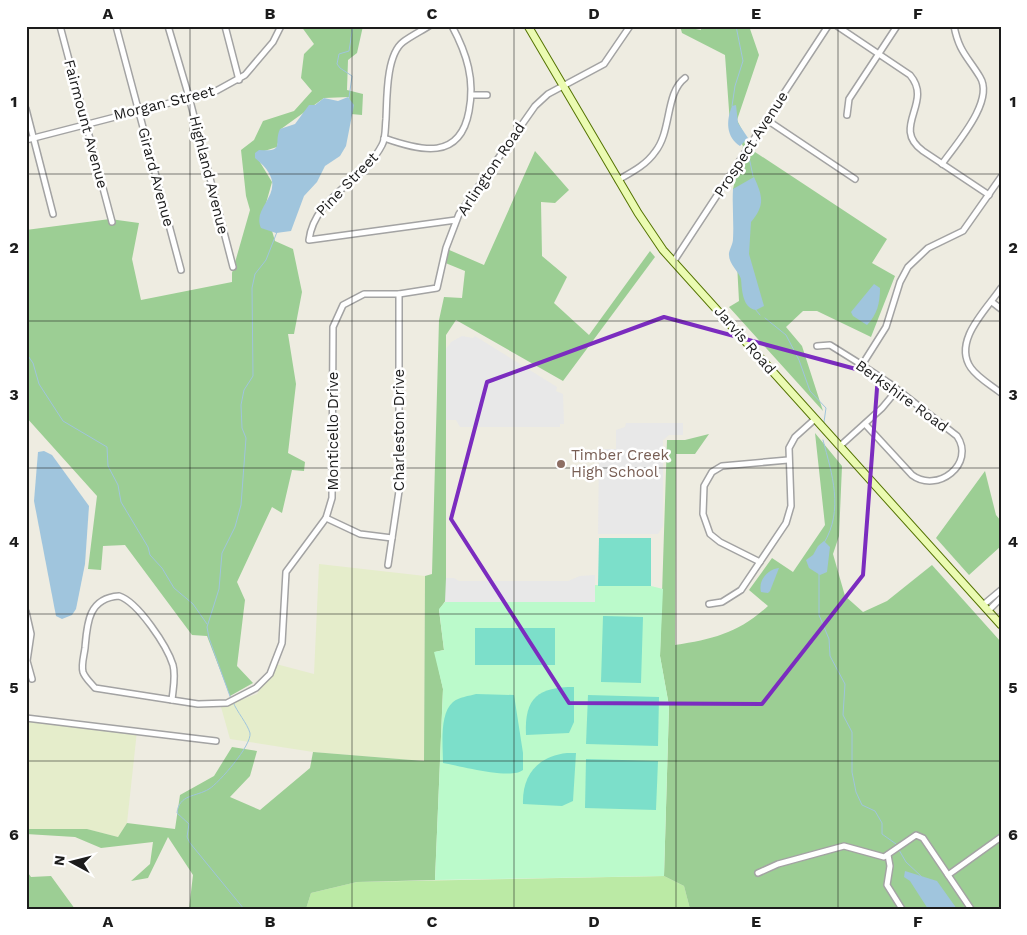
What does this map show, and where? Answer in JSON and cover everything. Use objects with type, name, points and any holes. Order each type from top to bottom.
[{"type":"street","name":"Fairmount Avenue","points":[[60,26],[112,222]]},
{"type":"street","name":"Girard Avenue","points":[[116,26],[181,270]]},
{"type":"street","name":"Highland Avenue","points":[[168,26],[189,97],[233,267]]},
{"type":"street","points":[[225,26],[239,80]]},
{"type":"street","name":"Pine Street","points":[[430,26],[402,42],[395,53],[389,76],[384,138],[378,153],[360,174],[316,215],[311,226],[309,240],[456,220]]},
{"type":"street","points":[[384,138],[424,149],[444,147],[455,142],[467,126],[472,95],[471,72],[463,45],[452,26]]},
{"type":"street","name":"Jarvis Road","points":[[528,26],[651,233],[815,419],[1001,625]]},
{"type":"street","name":"Arlington Road","points":[[399,294],[434,290],[439,286],[444,254],[456,220],[535,106],[548,94],[564,87],[606,62],[630,26]]},
{"type":"street","name":"Prospect Avenue","points":[[674,261],[828,26]]},
{"type":"street","points":[[837,26],[914,80],[918,90],[918,100],[910,120],[910,135],[920,149],[988,195]]},
{"type":"street","points":[[847,115],[849,99],[897,26]]},
{"type":"street","points":[[942,164],[979,109],[984,92],[980,77],[960,47],[954,26]]},
{"type":"street","name":"Morgan Street","points":[[26,140],[85,123],[216,91],[239,80],[280,29]]},
{"type":"street","points":[[618,180],[636,169],[656,151],[667,125],[675,88],[684,78]]},
{"type":"street","points":[[472,95],[487,95]]},
{"type":"street","points":[[26,109],[52,214]]},
{"type":"street","points":[[767,120],[855,179]]},
{"type":"street","points":[[862,365],[886,328],[900,282],[908,267],[915,258],[928,248],[963,231],[1001,177]]},
{"type":"street","points":[[1001,288],[968,338],[965,352],[971,368],[1001,393]]},
{"type":"street","name":"Monticello Drive","points":[[172,700],[174,674],[168,651],[140,612],[131,602],[119,596],[108,598],[95,605],[88,620],[83,666],[84,672],[95,688],[172,700],[198,704],[227,703],[256,688],[270,674],[282,643],[286,572],[326,518],[334,486],[333,327],[343,305],[354,298],[364,294],[399,294]]},
{"type":"street","name":"Charleston Drive","points":[[388,565],[399,491],[399,294]]},
{"type":"street","points":[[992,302],[1001,309]]},
{"type":"street","name":"Berkshire Road","points":[[817,346],[830,345],[897,390],[959,439],[962,457],[950,475],[933,482],[916,478],[865,424]]},
{"type":"street","points":[[840,446],[885,405],[897,390]]},
{"type":"street","points":[[709,604],[722,602],[741,590],[790,515],[791,495],[788,460],[792,441],[815,419]]},
{"type":"street","points":[[760,562],[720,542],[710,534],[703,514],[704,486],[712,472],[722,466],[788,460]]},
{"type":"street","points":[[326,518],[360,534],[392,538]]},
{"type":"street","points":[[985,608],[1001,590]]},
{"type":"street","points":[[985,608],[1001,598]]},
{"type":"street","points":[[26,612],[31,634],[27,661],[32,679]]},
{"type":"street","points":[[26,718],[216,741]]},
{"type":"street","points":[[758,873],[778,864],[844,846],[856,848],[879,857],[888,855],[911,837],[920,836],[971,909]]},
{"type":"street","points":[[948,874],[1001,837]]},
{"type":"street","points":[[888,855],[890,866],[887,885],[902,909]]},
{"type":"highlighted area","points":[[664,317],[878,375],[863,575],[762,704],[569,703],[451,519],[487,382]]},
{"type":"green space","points":[[301,26],[363,26],[357,53],[348,60],[347,90],[363,94],[362,115],[351,114],[349,97],[324,98],[281,129],[277,147],[255,154],[272,182],[265,207],[275,241],[293,249],[302,292],[294,334],[288,334],[296,384],[288,453],[305,462],[304,471],[292,470],[282,513],[272,507],[237,582],[245,600],[237,666],[253,683],[230,696],[207,636],[192,635],[125,545],[103,546],[101,570],[88,569],[97,496],[26,417],[26,230],[110,219],[139,223],[132,259],[141,300],[232,282],[232,273],[250,210],[246,196],[241,150],[254,140],[263,121],[294,111],[312,91],[301,78],[304,54],[314,44]]},
{"type":"green space","points":[[680,26],[701,30],[701,26],[749,26],[759,55],[737,120],[752,150],[887,239],[872,263],[895,276],[871,337],[817,311],[803,311],[786,327],[802,346],[823,411],[729,307],[739,301],[733,189],[743,146],[730,124],[725,55],[682,33]]},
{"type":"green space","points":[[535,151],[569,190],[555,203],[541,202],[542,256],[567,277],[554,303],[589,335],[650,251],[655,257],[563,381],[456,320],[446,335],[446,600],[439,610],[444,650],[435,652],[443,689],[435,880],[357,882],[311,893],[306,909],[189,909],[193,875],[168,837],[148,878],[131,881],[150,864],[153,842],[101,848],[75,837],[26,834],[26,829],[87,829],[118,837],[127,823],[175,829],[180,795],[214,776],[232,747],[257,751],[250,776],[230,797],[260,810],[310,768],[313,752],[424,761],[425,576],[432,574],[439,320],[444,297],[462,298],[465,271],[443,262],[447,249],[484,265]]},
{"type":"green space","points":[[815,433],[842,466],[839,536],[833,554],[845,596],[863,612],[887,601],[932,565],[1001,642],[1001,909],[690,909],[684,886],[664,876],[669,706],[660,656],[667,440],[685,440],[709,434],[695,454],[676,454],[675,645],[714,637],[736,629],[757,615],[768,606],[749,590],[772,558],[793,572],[825,525]]},
{"type":"green space","points":[[985,471],[996,515],[1001,521],[1001,546],[969,575],[936,538]]},
{"type":"green space","points":[[319,564],[425,576],[424,761],[313,752],[230,739],[221,707],[257,694],[276,664],[314,674]]},
{"type":"green space","points":[[595,585],[651,586],[663,589],[660,656],[669,706],[664,876],[435,880],[443,689],[434,652],[444,650],[439,609],[445,602],[595,602]]},
{"type":"green space","points":[[26,718],[137,731],[127,823],[118,837],[87,829],[26,829]]},
{"type":"green space","points":[[26,870],[31,877],[51,876],[75,909],[26,909]]},
{"type":"green space","points":[[664,876],[684,886],[690,909],[306,909],[311,893],[357,882]]},
{"type":"shaded area","points":[[348,97],[354,105],[346,146],[340,156],[325,166],[317,182],[304,196],[291,231],[276,233],[261,228],[259,219],[272,188],[272,179],[267,169],[255,158],[255,153],[259,150],[273,150],[276,148],[280,129],[295,124],[309,105],[315,105],[324,98],[338,101]]},
{"type":"shaded area","points":[[736,105],[738,123],[748,138],[740,146],[732,138],[728,128],[732,106]]},
{"type":"shaded area","points":[[754,177],[761,201],[759,211],[751,222],[749,254],[764,306],[756,310],[751,309],[745,302],[740,276],[729,257],[733,243],[733,189]]},
{"type":"shaded area","points":[[874,284],[880,288],[879,299],[876,313],[867,325],[853,316],[851,312]]},
{"type":"shaded area","points":[[462,336],[473,338],[475,336],[557,387],[556,391],[563,394],[564,424],[560,424],[560,427],[460,427],[456,420],[446,420],[446,349],[451,342]]},
{"type":"shaded area","points":[[626,423],[683,423],[683,435],[669,435],[663,440],[663,526],[658,534],[598,534],[599,454],[602,453],[602,449],[616,449],[616,430],[625,427]]},
{"type":"shaded area","points":[[44,451],[52,455],[89,506],[85,564],[76,609],[72,615],[62,619],[56,616],[34,501],[38,452]]},
{"type":"shaded area","points":[[599,538],[651,538],[651,586],[598,586]]},
{"type":"shaded area","points":[[824,541],[830,547],[827,572],[820,575],[809,568],[806,560],[813,555],[818,546]]},
{"type":"shaded area","points":[[779,568],[770,591],[768,593],[761,592],[762,579],[771,570]]},
{"type":"shaded area","points":[[595,575],[595,602],[445,602],[446,578],[454,578],[459,581],[568,581],[580,576]]},
{"type":"shaded area","points":[[603,616],[643,617],[641,683],[601,682]]},
{"type":"shaded area","points":[[475,628],[555,628],[555,665],[475,665]]},
{"type":"shaded area","points":[[574,687],[574,722],[569,733],[526,735],[528,711],[536,697],[551,689]]},
{"type":"shaded area","points":[[476,694],[514,695],[523,753],[523,770],[508,774],[443,763],[443,731],[449,707],[458,699]]},
{"type":"shaded area","points":[[588,695],[659,697],[658,746],[586,744]]},
{"type":"shaded area","points":[[567,753],[576,753],[573,801],[562,806],[523,804],[525,784],[534,769],[548,758]]},
{"type":"shaded area","points":[[586,759],[658,761],[656,810],[585,808]]},
{"type":"shaded area","points":[[905,871],[937,881],[957,909],[928,909],[910,881],[904,877]]},
{"type":"waterway","points":[[349,98],[352,76],[337,64],[339,54],[349,51],[353,26]]},
{"type":"waterway","points":[[732,106],[735,86],[743,61],[736,26]]},
{"type":"waterway","points":[[749,157],[753,176]]},
{"type":"waterway","points":[[231,699],[209,638],[207,627],[219,589],[222,553],[235,527],[241,505],[246,438],[242,428],[241,405],[244,390],[253,376],[252,288],[255,274],[266,260],[277,232]]},
{"type":"waterway","points":[[755,309],[760,315]]},
{"type":"waterway","points":[[765,318],[786,335],[799,360],[810,391],[826,408],[824,422]]},
{"type":"waterway","points":[[26,353],[33,363],[39,384],[63,421],[107,447],[108,466],[118,485],[121,502],[148,547],[150,555],[162,568],[174,588],[193,604],[207,624]]},
{"type":"waterway","points":[[823,440],[833,479],[835,505],[834,518],[824,543]]},
{"type":"waterway","points":[[819,573],[819,615],[829,639],[830,656],[845,684],[843,715],[852,732],[852,772],[856,792],[862,805],[875,811],[882,823],[882,834],[896,844]]},
{"type":"waterway","points":[[233,702],[250,733],[246,746],[234,763],[214,785],[204,792],[181,802],[177,813],[189,824],[187,837],[190,843],[244,909]]},
{"type":"waterway","points":[[899,850],[906,862],[922,877]]},
{"type":"place","name":"Timber Creek High School","points":[[561,464]]}]
